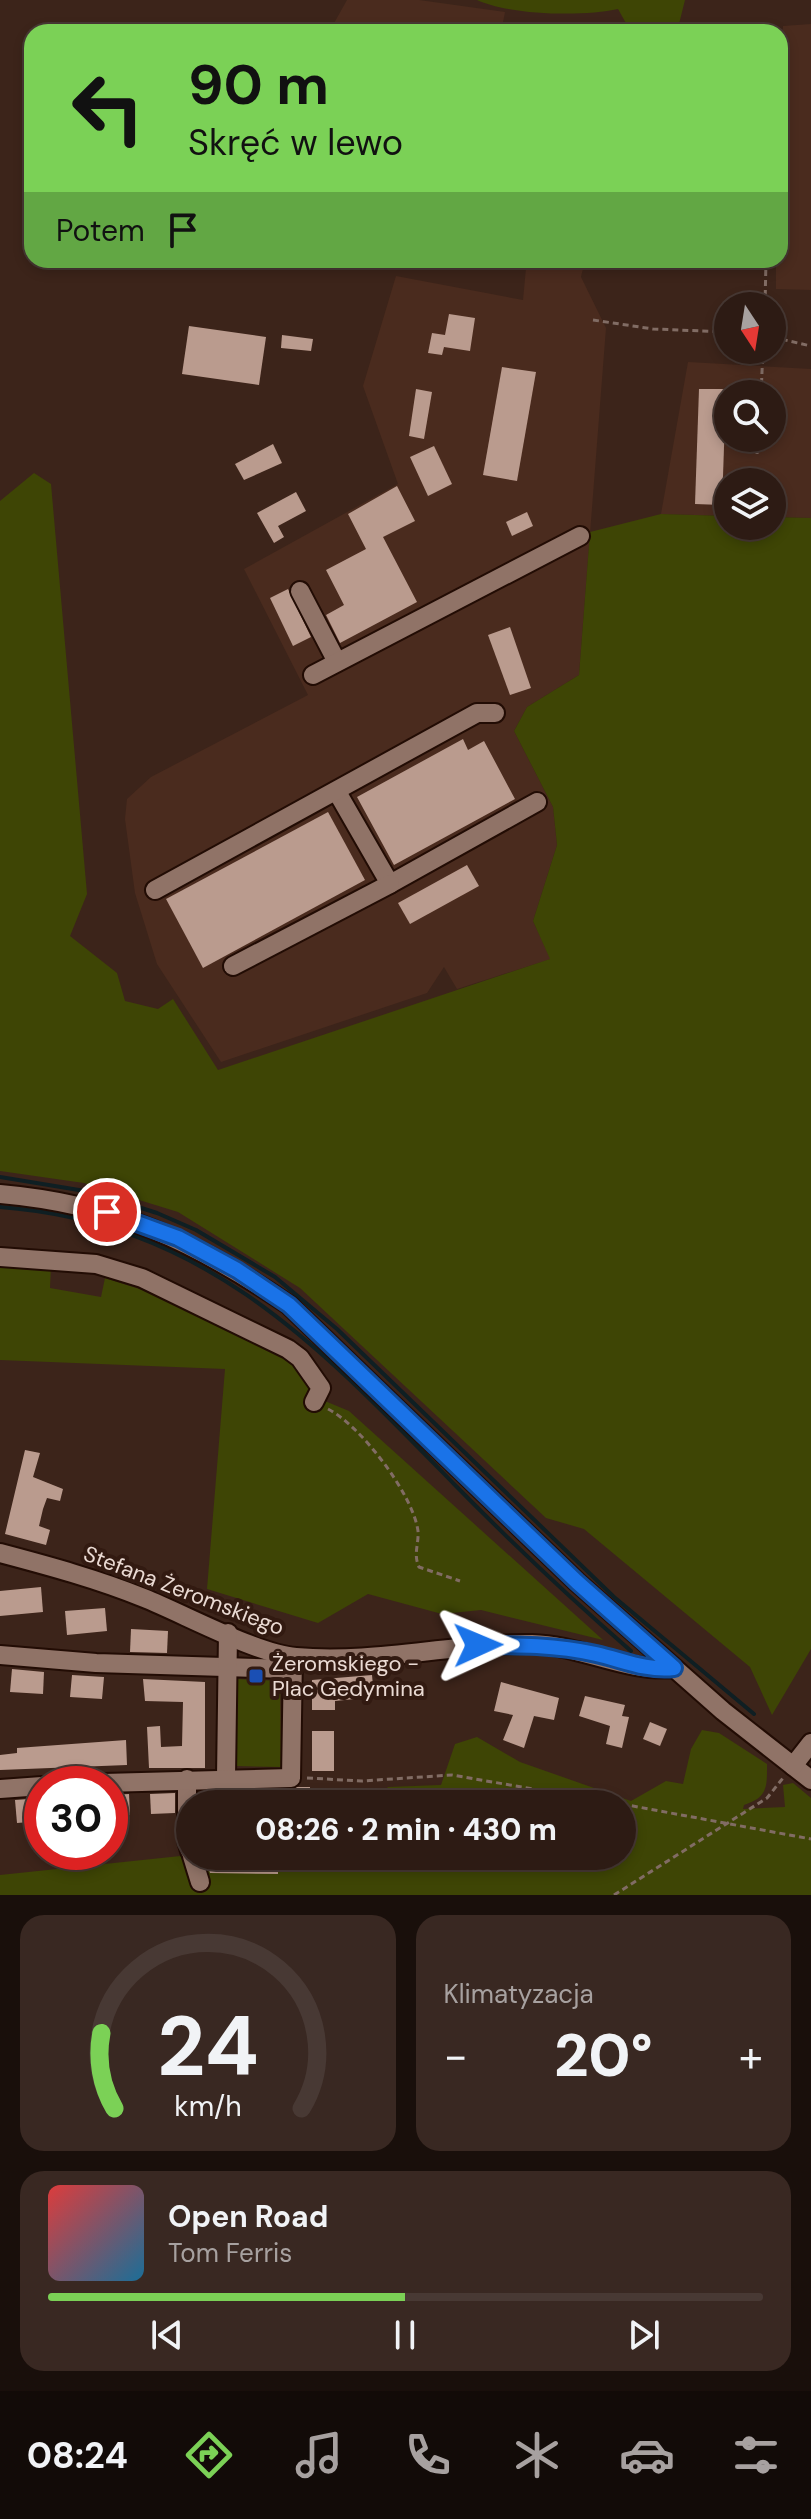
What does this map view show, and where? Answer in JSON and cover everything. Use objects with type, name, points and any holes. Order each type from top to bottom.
[{"type":"street","points":[[313,675],[580,536]]},
{"type":"street","points":[[300,591],[337,662]]},
{"type":"street","points":[[155,890],[477,713],[495,713]]},
{"type":"street","points":[[337,792],[390,884]]},
{"type":"street","points":[[233,966],[537,802]]},
{"type":"street","points":[[0,1194],[46,1199],[107,1212],[178,1238],[237,1270],[289,1305],[577,1582],[674,1668],[811,1780]]},
{"type":"street","points":[[0,1257],[129,1268],[288,1349],[316,1377],[321,1388],[314,1402]]},
{"type":"street","name":"Stefana Żeromskiego","points":[[0,1553],[81,1575],[228,1633],[292,1663],[478,1645],[535,1644],[595,1654],[653,1670],[674,1668]]},
{"type":"street","points":[[226,1777],[228,1633]]},
{"type":"street","points":[[0,1655],[228,1668],[292,1663],[291,1778],[128,1781]]},
{"type":"street","points":[[793,1766],[811,1743]]},
{"type":"street","points":[[187,1779],[188,1790]]},
{"type":"street","points":[[0,1789],[24,1787]]},
{"type":"street","points":[[196,1870],[200,1882]]},
{"type":"path","points":[[765,292],[766,268]]},
{"type":"path","points":[[593,320],[653,329],[714,331]]},
{"type":"path","points":[[786,340],[811,346]]},
{"type":"path","points":[[314,1402],[346,1418],[386,1467],[412,1510],[418,1533],[415,1558],[419,1567],[460,1581]]},
{"type":"path","points":[[614,1895],[767,1798],[793,1766]]},
{"type":"path","points":[[291,1778],[362,1781],[452,1775],[539,1790]]},
{"type":"path","points":[[636,1807],[811,1839]]},
{"type":"shaded area","points":[[347,0],[419,0],[505,12],[503,24],[334,24]]},
{"type":"shaded area","points":[[811,24],[811,290],[776,289],[776,268],[788,268],[788,26]]},
{"type":"shaded area","points":[[526,268],[583,268],[581,277],[606,328],[579,675],[527,707],[514,731],[553,807],[557,845],[533,921],[551,959],[457,989],[444,967],[427,993],[221,1062],[157,964],[135,893],[125,819],[127,799],[151,777],[308,695],[244,569],[398,484],[363,386],[396,276],[523,300]]},
{"type":"shaded area","points":[[688,362],[811,369],[811,518],[786,517],[786,468],[714,468],[714,516],[661,514]]},
{"type":"green space","points":[[477,0],[685,0],[679,24],[626,24],[618,9],[546,13]]},
{"type":"green space","points":[[34,473],[51,484],[87,894],[70,936],[117,973],[125,1001],[158,1009],[173,999],[218,1070],[550,959],[533,921],[557,845],[553,807],[514,731],[527,707],[579,675],[590,532],[661,514],[714,516],[714,540],[786,540],[786,517],[811,518],[811,1649],[772,1715],[750,1667],[584,1529],[546,1518],[300,1288],[178,1212],[84,1183],[0,1171],[0,501]]},
{"type":"green space","points":[[0,1265],[51,1265],[50,1288],[101,1297],[105,1278],[184,1303],[305,1363],[320,1399],[349,1411],[603,1640],[481,1610],[442,1614],[368,1594],[318,1623],[207,1589],[225,1369],[0,1360]]},
{"type":"green space","points":[[236,1679],[280,1681],[281,1767],[236,1766]]},
{"type":"green space","points":[[702,1730],[719,1733],[767,1764],[762,1795],[744,1805],[743,1809],[785,1807],[783,1785],[793,1783],[811,1798],[811,1895],[0,1895],[0,1875],[48,1870],[128,1870],[128,1862],[176,1856],[176,1870],[636,1870],[636,1798],[666,1781],[683,1784],[691,1749]]},
{"type":"green space","points":[[477,1737],[520,1762],[600,1790],[385,1790],[388,1787],[441,1785],[455,1744]]},
{"type":"building","points":[[449,314],[475,318],[470,351],[444,347],[442,355],[428,353],[432,333],[445,335]]},
{"type":"building","points":[[189,326],[266,337],[259,385],[182,374]]},
{"type":"building","points":[[282,335],[313,339],[311,351],[281,348]]},
{"type":"building","points":[[502,367],[536,372],[517,481],[483,475]]},
{"type":"building","points":[[416,389],[432,392],[424,439],[409,436]]},
{"type":"building","points":[[699,389],[714,389],[714,452],[724,452],[723,468],[714,468],[714,505],[695,504]]},
{"type":"building","points":[[273,444],[282,463],[244,480],[235,464]]},
{"type":"building","points":[[434,446],[452,484],[428,496],[410,457]]},
{"type":"building","points":[[397,486],[415,521],[383,537],[417,602],[340,643],[326,615],[344,605],[326,570],[366,549],[348,514]]},
{"type":"building","points":[[296,492],[306,511],[278,526],[284,537],[274,543],[257,513]]},
{"type":"building","points":[[527,512],[533,526],[512,536],[506,522]]},
{"type":"building","points":[[288,589],[311,637],[293,646],[270,598]]},
{"type":"building","points":[[510,627],[531,688],[510,695],[488,635]]},
{"type":"building","points":[[463,739],[468,750],[484,741],[515,799],[394,865],[357,797]]},
{"type":"building","points":[[328,812],[365,880],[203,968],[166,899]]},
{"type":"building","points":[[467,865],[479,886],[410,924],[398,903]]},
{"type":"building","points":[[25,1450],[40,1453],[33,1477],[63,1489],[60,1501],[47,1498],[43,1509],[39,1526],[50,1530],[46,1545],[5,1534]]},
{"type":"building","points":[[41,1587],[43,1612],[0,1616],[0,1591]]},
{"type":"building","points":[[105,1608],[107,1631],[67,1635],[65,1611]]},
{"type":"building","points":[[131,1629],[168,1631],[167,1653],[130,1652]]},
{"type":"building","points":[[12,1669],[44,1672],[43,1694],[10,1692]]},
{"type":"building","points":[[72,1675],[104,1677],[102,1699],[70,1697]]},
{"type":"building","points":[[372,1675],[374,1697],[335,1701],[335,1710],[312,1710],[312,1680]]},
{"type":"building","points":[[143,1679],[205,1682],[205,1768],[149,1768],[147,1727],[160,1726],[161,1747],[182,1746],[183,1702],[145,1701]]},
{"type":"building","points":[[501,1682],[559,1698],[554,1720],[534,1716],[524,1748],[503,1740],[513,1715],[494,1711]]},
{"type":"building","points":[[585,1696],[625,1705],[622,1716],[629,1717],[622,1748],[606,1744],[610,1726],[579,1716]]},
{"type":"building","points":[[650,1722],[667,1729],[660,1746],[643,1739]]},
{"type":"building","points":[[312,1731],[334,1731],[334,1771],[312,1771]]},
{"type":"building","points":[[126,1740],[127,1765],[24,1766],[24,1769],[0,1770],[0,1755],[17,1753],[17,1748]]},
{"type":"building","points":[[310,1787],[310,1790],[248,1790]]},
{"type":"building","points":[[175,1793],[175,1813],[151,1814],[150,1794]]},
{"type":"building","points":[[24,1799],[24,1822],[17,1823],[15,1800]]},
{"type":"building","points":[[209,1870],[278,1870],[278,1874],[210,1873]]},
{"type":"waterway","points":[[0,1177],[91,1192],[157,1213],[196,1230],[275,1277],[337,1329],[614,1597],[754,1714]]},
{"type":"waterway","points":[[0,1207],[73,1218],[139,1238],[199,1265],[254,1300],[355,1385],[519,1548],[631,1651]]},
{"type":"place","name":"Żeromskiego - Plac Gedymina","points":[[256,1676]]},
{"type":"route","points":[[107,1212],[178,1238],[237,1270],[289,1305],[343,1353],[577,1582],[674,1668],[653,1670],[595,1654],[535,1644],[478,1645]]}]
